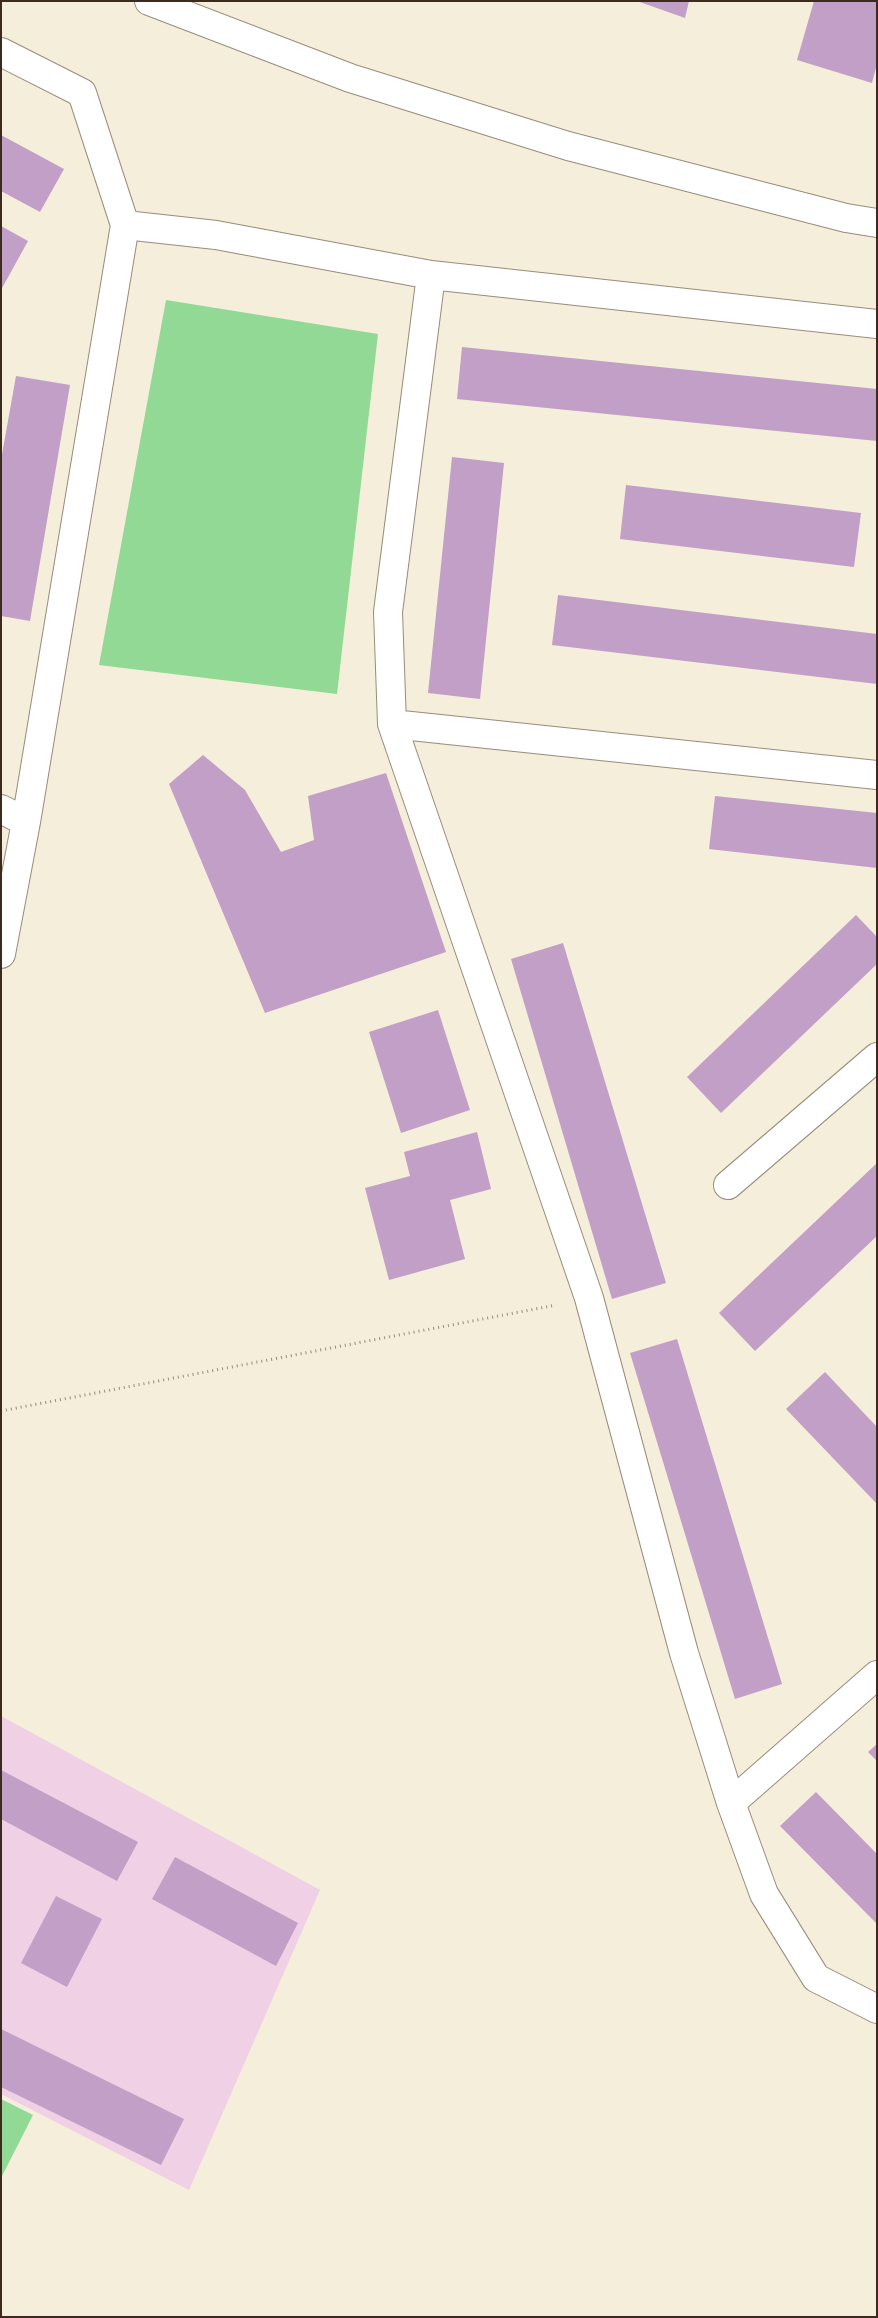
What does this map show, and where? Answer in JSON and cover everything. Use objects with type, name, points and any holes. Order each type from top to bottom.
[{"type":"street","points":[[149,1],[350,78],[568,146],[846,218],[877,223]]},
{"type":"street","points":[[1,52],[82,93],[125,225],[26,822],[1,954]]},
{"type":"street","points":[[125,225],[216,235],[432,275],[877,324]]},
{"type":"street","points":[[432,275],[388,612],[392,724],[589,1298],[684,1653],[731,1803],[764,1894],[816,1978],[877,2009]]},
{"type":"street","points":[[392,724],[877,775]]},
{"type":"street","points":[[1,809],[26,822]]},
{"type":"street","points":[[728,1185],[877,1057]]},
{"type":"street","points":[[731,1803],[877,1675]]},
{"type":"path","points":[[1,1411],[589,1298]]},
{"type":"shaded area","points":[[1,1716],[320,1890],[189,2190],[1,2094]]},
{"type":"green space","points":[[166,300],[378,334],[337,694],[99,665]]},
{"type":"green space","points":[[1,2099],[33,2115],[1,2178]]},
{"type":"building","points":[[637,1],[689,1],[685,18]]},
{"type":"building","points":[[814,1],[877,1],[877,64],[872,83],[797,60]]},
{"type":"building","points":[[1,135],[64,169],[40,212],[1,191]]},
{"type":"building","points":[[1,226],[28,241],[1,290]]},
{"type":"building","points":[[462,347],[877,389],[877,441],[457,399]]},
{"type":"building","points":[[16,376],[70,385],[30,621],[1,616],[1,460]]},
{"type":"building","points":[[452,457],[504,463],[480,699],[428,693]]},
{"type":"building","points":[[626,485],[861,513],[854,567],[620,539]]},
{"type":"building","points":[[558,595],[877,634],[877,684],[552,645]]},
{"type":"building","points":[[203,755],[245,790],[281,852],[314,840],[308,796],[386,773],[446,952],[265,1013],[169,784]]},
{"type":"building","points":[[715,796],[877,813],[877,868],[709,849]]},
{"type":"building","points":[[856,915],[877,937],[877,964],[721,1113],[687,1077]]},
{"type":"building","points":[[563,943],[666,1283],[612,1299],[511,959]]},
{"type":"building","points":[[438,1010],[470,1110],[401,1133],[369,1032]]},
{"type":"building","points":[[477,1132],[491,1189],[450,1200],[465,1259],[389,1280],[365,1188],[410,1176],[404,1152]]},
{"type":"building","points":[[877,1163],[877,1236],[755,1351],[719,1313]]},
{"type":"building","points":[[677,1339],[782,1684],[735,1699],[630,1353]]},
{"type":"building","points":[[825,1372],[877,1427],[877,1504],[786,1409]]},
{"type":"building","points":[[877,1744],[877,1761],[868,1752]]},
{"type":"building","points":[[1,1770],[138,1842],[117,1881],[1,1819]]},
{"type":"building","points":[[816,1792],[877,1854],[877,1924],[780,1826]]},
{"type":"building","points":[[175,1857],[298,1923],[276,1966],[152,1899]]},
{"type":"building","points":[[56,1896],[102,1919],[67,1987],[21,1963]]},
{"type":"building","points":[[1,2029],[184,2119],[161,2165],[1,2087]]}]
